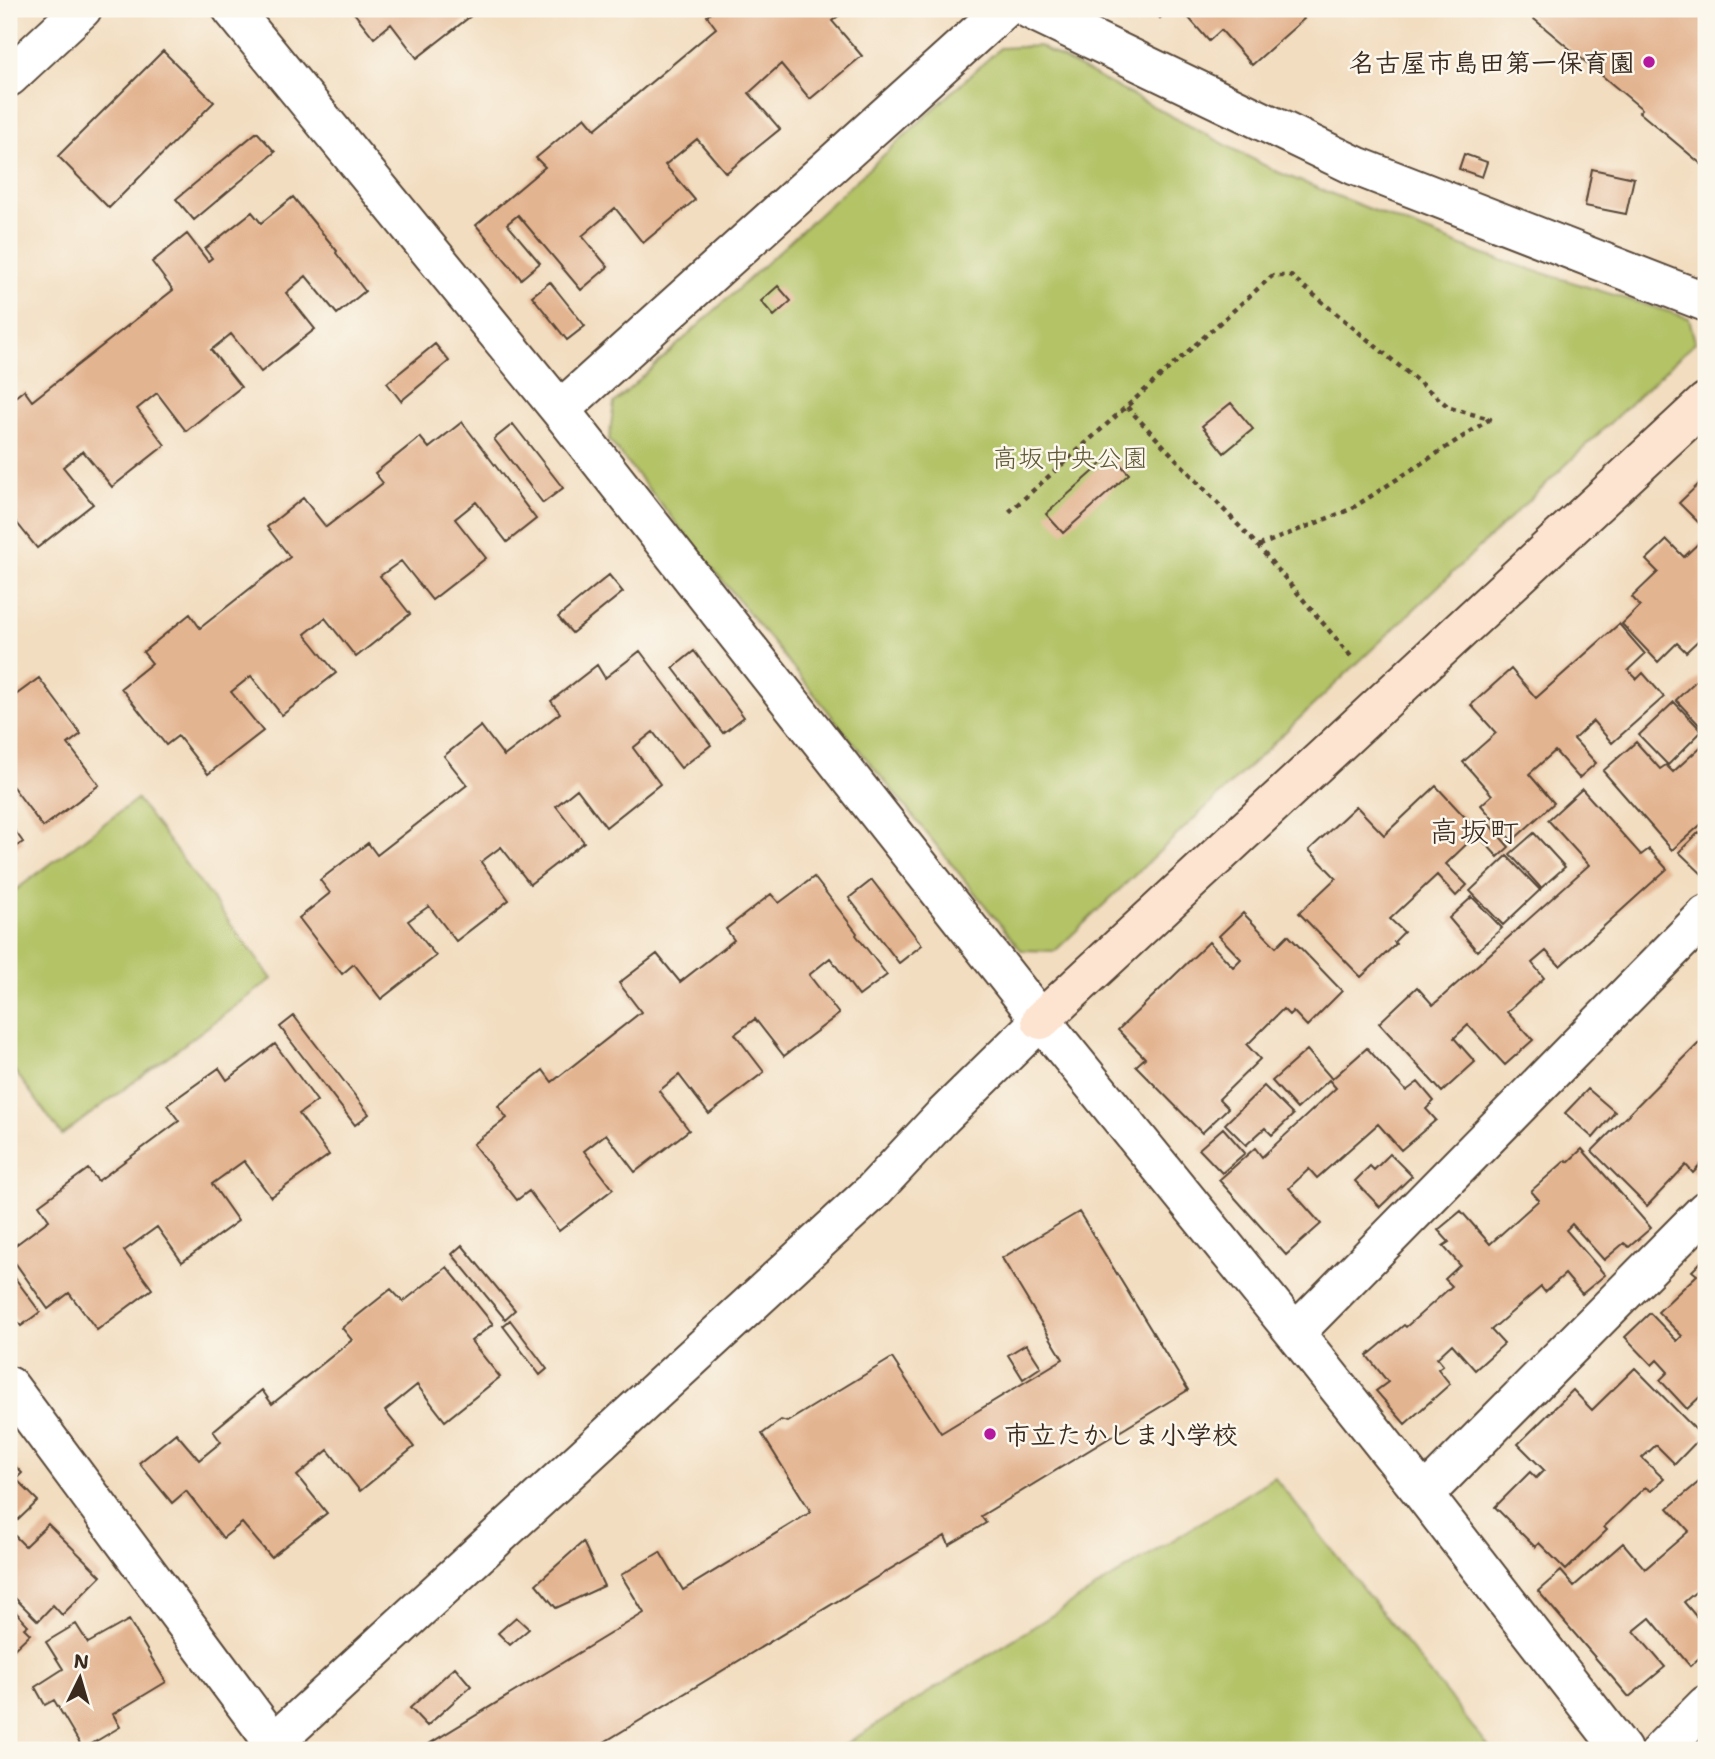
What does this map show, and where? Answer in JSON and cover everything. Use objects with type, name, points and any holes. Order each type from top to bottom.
[{"type":"street","points":[[9,77],[82,9]]},
{"type":"street","points":[[232,9],[560,410],[1041,1020],[1424,1495],[1622,1750]]},
{"type":"street","points":[[560,410],[1004,9]]},
{"type":"street","points":[[1029,9],[1356,166],[1706,302]]},
{"type":"street","points":[[9,1386],[273,1748],[872,1192],[942,1117],[1041,1020],[1706,401]]},
{"type":"street","points":[[1295,1333],[1706,915]]},
{"type":"street","points":[[1424,1495],[1706,1210]]},
{"type":"street","points":[[1661,1750],[1706,1705]]},
{"type":"path","points":[[1009,512],[1272,276],[1292,276],[1450,408],[1490,419],[1351,509],[1258,546]]},
{"type":"path","points":[[1126,407],[1258,546],[1354,661]]},
{"type":"green space","name":"高坂中央公園","points":[[1039,46],[1275,171],[1484,255],[1689,318],[1695,342],[1055,951],[1021,950],[609,440],[614,403],[1000,48]]},
{"type":"green space","points":[[137,799],[272,979],[62,1135],[9,1063],[9,895]]},
{"type":"green space","points":[[1274,1477],[1491,1750],[836,1750]]},
{"type":"building","points":[[351,9],[467,9],[472,15],[417,58],[391,24],[374,38]]},
{"type":"building","points":[[715,9],[847,9],[832,21],[862,56],[810,99],[781,64],[749,93],[780,129],[726,173],[697,139],[665,165],[695,200],[643,243],[615,208],[582,236],[608,267],[581,290],[518,215],[507,224],[540,263],[521,279],[476,225],[545,167],[536,158],[585,117],[595,129],[716,28],[707,16]]},
{"type":"building","points":[[1127,9],[1141,9],[1133,15]]},
{"type":"building","points":[[1152,9],[1170,9],[1160,18]]},
{"type":"building","points":[[1181,9],[1296,9],[1304,19],[1252,65],[1221,30],[1209,41]]},
{"type":"building","points":[[1522,9],[1706,10],[1706,168],[1639,112],[1642,109]]},
{"type":"building","points":[[163,51],[214,102],[109,208],[58,156]]},
{"type":"building","points":[[257,132],[275,152],[194,220],[176,199]]},
{"type":"building","points":[[1464,154],[1487,162],[1482,177],[1459,169]]},
{"type":"building","points":[[1592,169],[1634,178],[1626,214],[1585,206]]},
{"type":"building","points":[[293,197],[365,291],[337,314],[306,276],[286,293],[315,329],[261,372],[231,334],[211,350],[241,387],[186,431],[157,393],[137,409],[165,445],[112,487],[83,451],[63,467],[93,504],[37,548],[9,513],[9,402],[24,390],[32,401],[173,290],[152,262],[187,234],[208,261],[212,258],[205,249],[252,212],[261,223]]},
{"type":"building","points":[[550,282],[585,326],[567,340],[532,296]]},
{"type":"building","points":[[778,286],[791,301],[774,316],[761,301]]},
{"type":"building","points":[[435,344],[449,361],[401,401],[387,383]]},
{"type":"building","points":[[1231,403],[1253,429],[1224,453],[1202,426]]},
{"type":"building","points":[[462,422],[536,519],[507,542],[476,502],[455,519],[486,558],[432,600],[401,561],[380,576],[410,614],[356,657],[325,618],[305,634],[336,673],[282,715],[251,676],[231,692],[263,731],[208,774],[178,736],[166,745],[121,688],[152,663],[143,652],[190,614],[200,628],[290,557],[267,527],[303,498],[326,527],[383,483],[375,473],[420,437],[429,448]]},
{"type":"building","points":[[513,424],[563,488],[543,503],[494,439]]},
{"type":"building","points":[[1112,455],[1129,474],[1063,533],[1046,514]]},
{"type":"building","points":[[1706,477],[1706,522],[1702,526],[1679,503]]},
{"type":"building","points":[[1706,536],[1706,633],[1686,652],[1677,643],[1658,662],[1622,624],[1640,606],[1632,597],[1658,572],[1646,560],[1667,540],[1684,557]]},
{"type":"building","points":[[609,575],[623,592],[572,633],[558,617]]},
{"type":"building","points":[[1619,624],[1645,654],[1628,670],[1637,679],[1643,673],[1664,697],[1612,743],[1593,721],[1574,739],[1596,763],[1579,778],[1555,751],[1529,774],[1554,803],[1512,841],[1481,805],[1492,795],[1463,762],[1496,733],[1471,705],[1511,669],[1536,698]]},
{"type":"building","points":[[640,651],[711,745],[681,768],[653,732],[633,748],[660,784],[606,827],[577,789],[556,806],[584,842],[530,884],[501,847],[481,862],[509,900],[456,941],[429,906],[408,921],[436,956],[381,999],[354,964],[342,974],[299,918],[330,893],[320,880],[368,843],[377,855],[467,785],[444,756],[481,726],[504,756],[560,713],[551,701],[597,665],[605,678]]},
{"type":"building","points":[[694,651],[744,717],[723,733],[673,668]]},
{"type":"building","points":[[1702,675],[1706,680],[1704,730],[1676,700]]},
{"type":"building","points":[[39,678],[81,734],[68,744],[99,785],[43,827],[13,787],[9,791],[9,700]]},
{"type":"building","points":[[1674,702],[1702,731],[1668,765],[1639,735]]},
{"type":"building","points":[[1636,742],[1660,769],[1666,765],[1673,772],[1706,742],[1706,820],[1672,850],[1603,771]]},
{"type":"building","points":[[1436,786],[1475,828],[1473,830],[1476,835],[1446,864],[1467,885],[1456,896],[1437,875],[1390,919],[1404,932],[1394,942],[1396,944],[1361,977],[1299,913],[1336,878],[1309,850],[1356,806],[1384,835]]},
{"type":"building","points":[[1582,789],[1641,855],[1649,849],[1667,869],[1560,966],[1546,951],[1532,963],[1544,978],[1507,1012],[1533,1040],[1505,1065],[1468,1025],[1454,1038],[1475,1062],[1442,1092],[1379,1023],[1417,987],[1433,1005],[1589,865],[1548,820]]},
{"type":"building","points":[[9,823],[23,842],[9,852]]},
{"type":"building","points":[[1488,823],[1509,847],[1498,857],[1476,833]]},
{"type":"building","points":[[1699,832],[1706,838],[1706,878],[1679,852]]},
{"type":"building","points":[[1534,833],[1565,867],[1541,888],[1510,854]]},
{"type":"building","points":[[1507,856],[1540,890],[1503,925],[1470,891]]},
{"type":"building","points":[[814,877],[887,975],[859,996],[830,958],[809,975],[839,1014],[784,1056],[755,1019],[735,1034],[764,1072],[709,1114],[679,1075],[659,1091],[689,1130],[635,1172],[606,1134],[584,1151],[613,1189],[559,1231],[529,1191],[517,1200],[473,1144],[507,1118],[498,1106],[543,1070],[552,1082],[641,1012],[619,983],[657,954],[680,982],[734,940],[726,929],[771,894],[779,903]]},
{"type":"building","points":[[872,880],[922,945],[899,963],[849,898]]},
{"type":"building","points":[[1472,897],[1502,928],[1477,951],[1449,918]]},
{"type":"building","points":[[1243,913],[1276,947],[1288,935],[1342,991],[1307,1026],[1293,1011],[1289,1015],[1283,1009],[1247,1045],[1260,1059],[1219,1099],[1228,1108],[1202,1133],[1136,1066],[1145,1058],[1118,1030],[1209,942],[1233,967],[1241,959],[1219,936]]},
{"type":"building","points":[[294,1016],[369,1114],[355,1125],[280,1027]]},
{"type":"building","points":[[1706,1036],[1706,1106],[1701,1111],[1706,1116],[1706,1159],[1693,1173],[1686,1165],[1647,1206],[1592,1151]]},
{"type":"building","points":[[275,1044],[317,1101],[299,1114],[329,1155],[271,1197],[244,1161],[212,1184],[238,1221],[182,1262],[157,1227],[124,1251],[152,1289],[97,1330],[69,1293],[48,1309],[16,1264],[9,1269],[9,1250],[49,1220],[39,1205],[88,1169],[98,1181],[179,1121],[167,1105],[219,1068],[227,1080]]},
{"type":"building","points":[[1367,1048],[1406,1091],[1418,1082],[1434,1101],[1426,1109],[1436,1120],[1401,1150],[1378,1124],[1317,1178],[1309,1169],[1289,1188],[1321,1224],[1286,1255],[1219,1180],[1255,1148],[1262,1157],[1336,1088],[1329,1080],[1297,1109],[1272,1081],[1307,1050],[1332,1079]]},
{"type":"building","points":[[1264,1086],[1293,1115],[1272,1135],[1265,1128],[1246,1145],[1225,1124]]},
{"type":"building","points":[[1588,1089],[1615,1112],[1593,1138],[1565,1113]]},
{"type":"building","points":[[1223,1128],[1245,1153],[1222,1173],[1199,1149]]},
{"type":"building","points":[[1582,1149],[1651,1228],[1629,1247],[1624,1243],[1604,1260],[1572,1224],[1566,1230],[1605,1275],[1582,1294],[1565,1274],[1545,1292],[1541,1287],[1491,1330],[1504,1344],[1475,1370],[1452,1344],[1437,1358],[1443,1365],[1438,1369],[1450,1384],[1405,1424],[1376,1391],[1388,1382],[1367,1356],[1404,1325],[1406,1327],[1452,1286],[1445,1279],[1460,1265],[1443,1246],[1449,1242],[1438,1230],[1461,1211],[1490,1244],[1539,1200],[1531,1191]]},
{"type":"building","points":[[1390,1154],[1412,1176],[1380,1207],[1355,1181],[1370,1166],[1374,1170]]},
{"type":"building","points":[[1079,1212],[1188,1390],[981,1516],[986,1523],[949,1545],[945,1536],[591,1750],[419,1750],[644,1613],[621,1575],[660,1552],[683,1590],[811,1512],[762,1434],[781,1420],[787,1422],[892,1358],[941,1433],[1063,1359],[1002,1258]]},
{"type":"building","points":[[462,1245],[515,1310],[505,1319],[452,1254]]},
{"type":"building","points":[[1706,1257],[1706,1391],[1687,1409],[1660,1380],[1668,1372],[1657,1360],[1652,1365],[1625,1337],[1650,1313],[1677,1341],[1682,1336],[1658,1312],[1697,1275],[1692,1271]]},
{"type":"building","points":[[447,1267],[493,1324],[471,1341],[500,1377],[445,1421],[417,1385],[385,1411],[414,1447],[360,1491],[328,1450],[297,1476],[327,1513],[271,1557],[242,1523],[223,1538],[186,1491],[172,1503],[139,1463],[176,1433],[199,1460],[221,1442],[213,1431],[262,1390],[272,1404],[352,1340],[342,1328],[391,1289],[403,1302]]},
{"type":"building","points":[[9,1270],[40,1312],[21,1326],[9,1310]]},
{"type":"building","points":[[510,1320],[547,1369],[540,1375],[503,1326]]},
{"type":"building","points":[[1026,1344],[1041,1367],[1023,1379],[1008,1355]]},
{"type":"building","points":[[1635,1368],[1702,1436],[1675,1464],[1656,1445],[1642,1458],[1664,1479],[1651,1491],[1645,1487],[1604,1527],[1607,1530],[1566,1570],[1539,1543],[1535,1547],[1495,1507],[1530,1472],[1536,1478],[1544,1470],[1518,1444],[1573,1390],[1592,1410]]},
{"type":"building","points":[[9,1460],[22,1473],[16,1479],[38,1501],[18,1520],[9,1510]]},
{"type":"building","points":[[1706,1476],[1706,1583],[1684,1602],[1706,1628],[1706,1652],[1690,1666],[1650,1618],[1634,1631],[1665,1667],[1629,1697],[1538,1591],[1561,1571],[1574,1586],[1623,1543],[1645,1569],[1689,1531],[1668,1508]]},
{"type":"building","points":[[48,1524],[101,1576],[62,1615],[53,1605],[38,1621],[9,1592],[9,1538],[13,1534],[25,1546]]},
{"type":"building","points":[[583,1542],[604,1586],[556,1608],[536,1584]]},
{"type":"building","points":[[1706,1601],[1706,1620],[1697,1611]]},
{"type":"building","points":[[9,1605],[28,1625],[24,1628],[30,1634],[9,1654]]},
{"type":"building","points":[[516,1617],[529,1629],[510,1645],[498,1633]]},
{"type":"building","points":[[129,1620],[166,1682],[113,1714],[120,1727],[83,1749],[54,1700],[45,1705],[35,1687],[63,1669],[46,1642],[76,1624],[88,1643]]},
{"type":"building","points":[[455,1667],[471,1686],[427,1726],[410,1708]]},
{"type":"place","name":"名古屋市島田第一保育園","points":[[1649,62]]},
{"type":"place","name":"市立たかしま小学校","points":[[990,1434]]},
{"type":"district","name":"高坂町","points":[[1474,831]]}]
